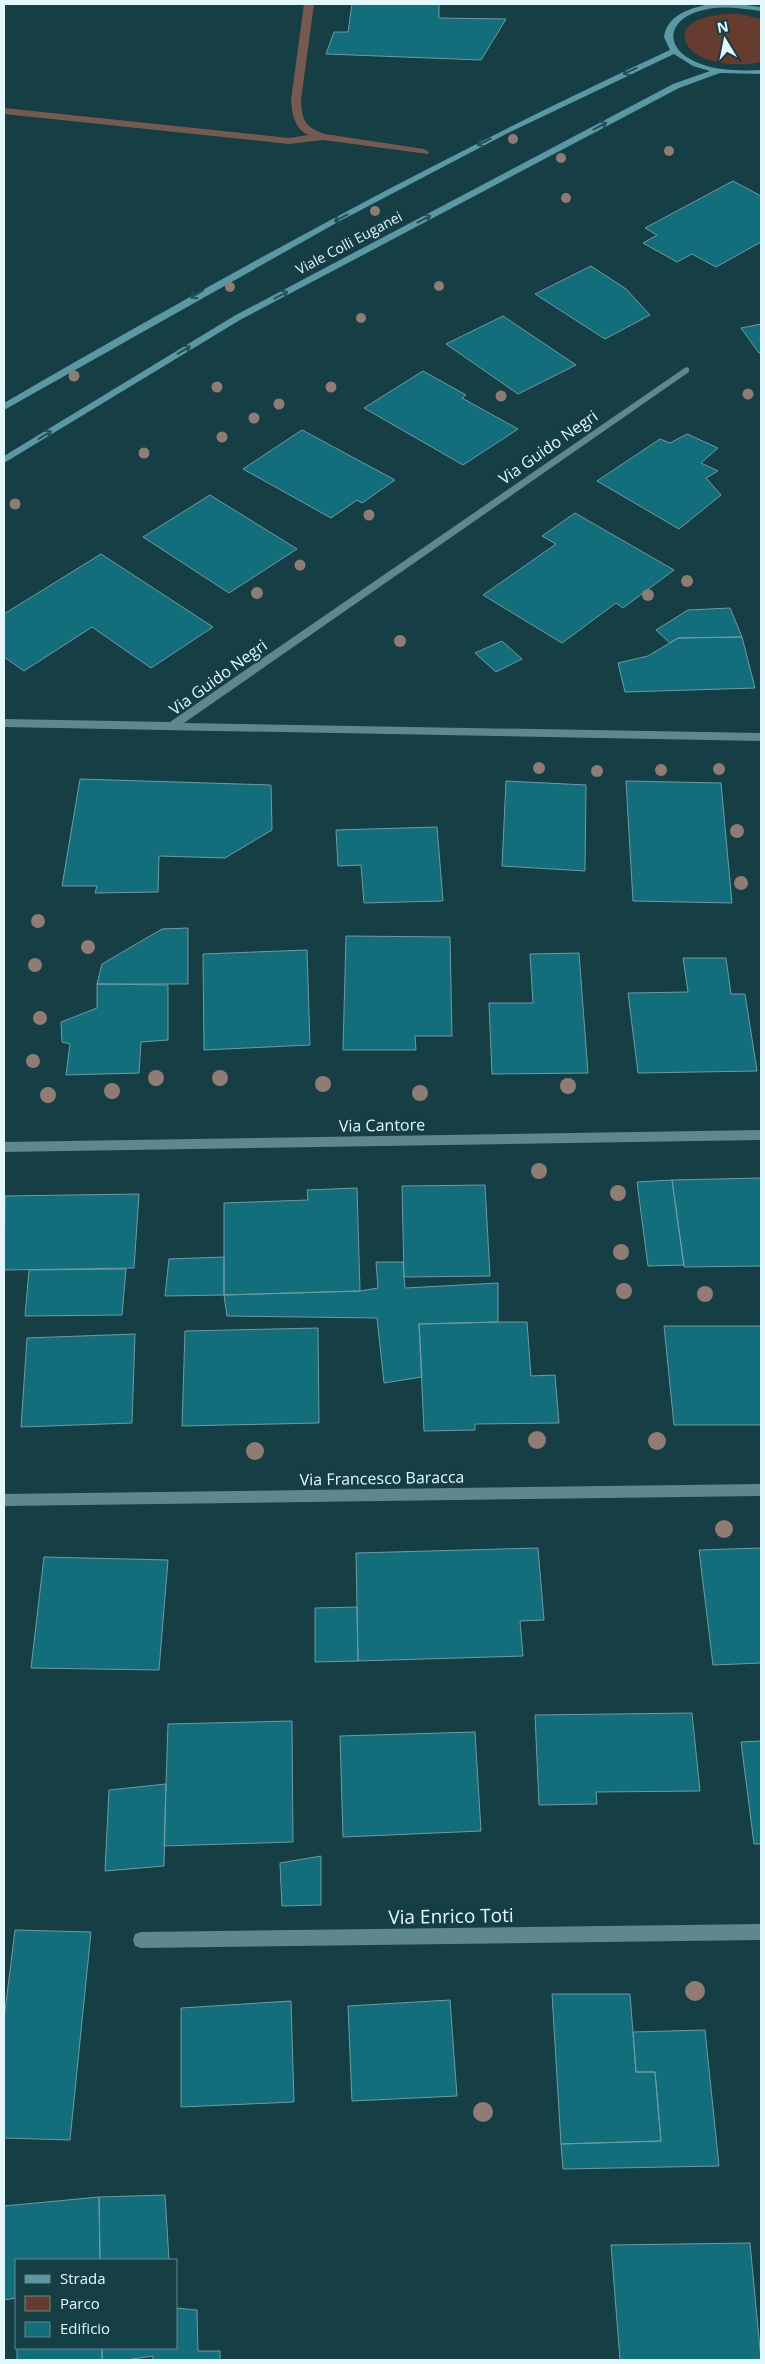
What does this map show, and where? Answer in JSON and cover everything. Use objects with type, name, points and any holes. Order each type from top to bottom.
[{"type":"main road","points":[[761,8],[721,4],[686,14],[675,21],[669,30],[669,41],[675,51],[685,59],[717,71],[761,72]]},
{"type":"main road","name":"Viale Colli Euganei","points":[[4,407],[201,292],[492,139],[610,80],[675,51]]},
{"type":"main road","name":"Viale Colli Euganei","points":[[4,460],[238,318],[676,86],[717,71]]},
{"type":"street","name":"Via Guido Negri","points":[[172,726],[686,370]]},
{"type":"street","points":[[4,722],[172,726]]},
{"type":"street","name":"Via Guido Negri","points":[[172,726],[761,737]]},
{"type":"street","name":"Via Cantore","points":[[4,1147],[761,1135]]},
{"type":"street","name":"Via Francesco Baracca","points":[[4,1500],[761,1490]]},
{"type":"street","name":"Via Enrico Toti","points":[[141,1940],[761,1932]]},
{"type":"green space","points":[[723,14],[739,14],[761,19],[761,62],[739,64],[717,62],[697,55],[688,46],[685,41],[685,35],[690,25],[702,18]]},
{"type":"building","points":[[352,4],[439,4],[439,18],[506,19],[481,60],[326,54],[334,32],[348,32]]},
{"type":"building","points":[[733,181],[761,196],[761,242],[716,267],[692,254],[677,262],[643,243],[657,235],[645,228]]},
{"type":"building","points":[[591,266],[626,289],[650,315],[605,339],[535,294]]},
{"type":"building","points":[[503,316],[576,365],[518,394],[446,344]]},
{"type":"building","points":[[761,324],[761,353],[759,353],[741,328]]},
{"type":"building","points":[[423,371],[466,395],[462,398],[518,429],[463,465],[364,408]]},
{"type":"building","points":[[302,430],[395,480],[362,503],[357,500],[331,518],[243,469]]},
{"type":"building","points":[[687,434],[718,448],[701,463],[718,471],[706,478],[721,495],[679,529],[597,481],[660,439],[670,443]]},
{"type":"building","points":[[210,495],[297,549],[229,593],[143,537]]},
{"type":"building","points":[[575,513],[674,570],[623,608],[616,603],[562,643],[483,595],[556,544],[542,536]]},
{"type":"building","points":[[101,554],[213,627],[151,668],[92,627],[24,671],[4,657],[4,614]]},
{"type":"building","points":[[730,608],[742,637],[678,638],[670,643],[656,630],[688,610]]},
{"type":"building","points":[[742,637],[755,688],[625,692],[618,663],[648,656],[678,638]]},
{"type":"building","points":[[502,641],[522,659],[496,672],[475,653]]},
{"type":"building","points":[[80,779],[271,785],[272,830],[225,858],[159,856],[158,892],[95,893],[97,886],[62,886]]},
{"type":"building","points":[[506,781],[586,785],[585,871],[502,866]]},
{"type":"building","points":[[626,781],[721,783],[732,903],[633,901]]},
{"type":"building","points":[[437,827],[443,901],[364,903],[361,865],[338,866],[336,830]]},
{"type":"building","points":[[188,928],[188,984],[97,984],[102,964],[162,929]]},
{"type":"building","points":[[346,936],[450,937],[452,1036],[415,1036],[416,1050],[343,1050]]},
{"type":"building","points":[[307,950],[310,1045],[204,1050],[203,954]]},
{"type":"building","points":[[579,953],[588,1073],[492,1074],[489,1003],[533,1003],[530,954]]},
{"type":"building","points":[[683,958],[726,958],[731,994],[745,994],[757,1071],[638,1073],[628,993],[688,992]]},
{"type":"building","points":[[97,984],[168,985],[168,1040],[141,1042],[139,1073],[66,1075],[70,1044],[62,1042],[61,1022],[97,1008]]},
{"type":"building","points":[[761,1178],[761,1266],[684,1267],[672,1180]]},
{"type":"building","points":[[672,1180],[684,1265],[648,1266],[637,1182]]},
{"type":"building","points":[[485,1185],[490,1276],[404,1277],[402,1186]]},
{"type":"building","points":[[357,1188],[360,1291],[224,1295],[224,1203],[308,1200],[307,1190]]},
{"type":"building","points":[[139,1194],[134,1268],[4,1270],[5,1196]]},
{"type":"building","points":[[224,1257],[224,1295],[165,1296],[169,1259]]},
{"type":"building","points":[[376,1262],[403,1262],[405,1288],[498,1283],[498,1322],[419,1324],[422,1377],[384,1383],[377,1318],[227,1316],[224,1295],[360,1291],[378,1288]]},
{"type":"building","points":[[126,1269],[122,1315],[25,1316],[29,1270]]},
{"type":"building","points":[[527,1322],[531,1376],[555,1375],[559,1423],[475,1424],[475,1430],[424,1431],[419,1324]]},
{"type":"building","points":[[664,1326],[761,1326],[761,1425],[674,1425]]},
{"type":"building","points":[[318,1328],[319,1423],[182,1426],[185,1331]]},
{"type":"building","points":[[135,1334],[132,1423],[21,1427],[27,1338]]},
{"type":"building","points":[[538,1548],[544,1620],[520,1621],[523,1656],[358,1661],[356,1553]]},
{"type":"building","points":[[761,1548],[761,1663],[713,1665],[699,1550]]},
{"type":"building","points":[[44,1557],[168,1560],[159,1670],[31,1668]]},
{"type":"building","points":[[357,1607],[358,1661],[315,1662],[315,1608]]},
{"type":"building","points":[[692,1713],[700,1791],[596,1792],[597,1804],[539,1805],[535,1715]]},
{"type":"building","points":[[292,1721],[293,1842],[164,1846],[168,1724]]},
{"type":"building","points":[[475,1732],[481,1831],[343,1837],[340,1736]]},
{"type":"building","points":[[761,1741],[761,1844],[754,1844],[741,1742]]},
{"type":"building","points":[[166,1784],[164,1866],[105,1871],[109,1790]]},
{"type":"building","points":[[321,1856],[321,1905],[282,1906],[280,1863]]},
{"type":"building","points":[[15,1930],[91,1932],[70,2140],[4,2138],[4,2019]]},
{"type":"building","points":[[552,1994],[630,1994],[636,2072],[655,2072],[661,2141],[561,2144]]},
{"type":"building","points":[[450,2000],[457,2096],[352,2101],[348,2006]]},
{"type":"building","points":[[291,2001],[294,2102],[181,2107],[181,2008]]},
{"type":"building","points":[[705,2030],[719,2166],[563,2169],[561,2144],[661,2141],[655,2072],[636,2072],[633,2032]]},
{"type":"building","points":[[165,2195],[169,2259],[100,2259],[99,2197]]},
{"type":"building","points":[[99,2197],[100,2259],[15,2259],[15,2298],[4,2300],[4,2206]]},
{"type":"building","points":[[750,2243],[761,2360],[620,2360],[611,2245]]},
{"type":"building","points":[[178,2308],[197,2310],[198,2351],[220,2351],[220,2360],[153,2360],[153,2356],[126,2360],[102,2360],[102,2349],[178,2349]]},
{"type":"building","points":[[17,2349],[102,2349],[102,2360],[17,2360]]},
{"type":"waterway","points":[[309,4],[296,100],[297,116],[307,131],[323,137]]},
{"type":"waterway","points":[[4,111],[289,141],[323,137]]},
{"type":"waterway","points":[[323,137],[424,152]]}]
